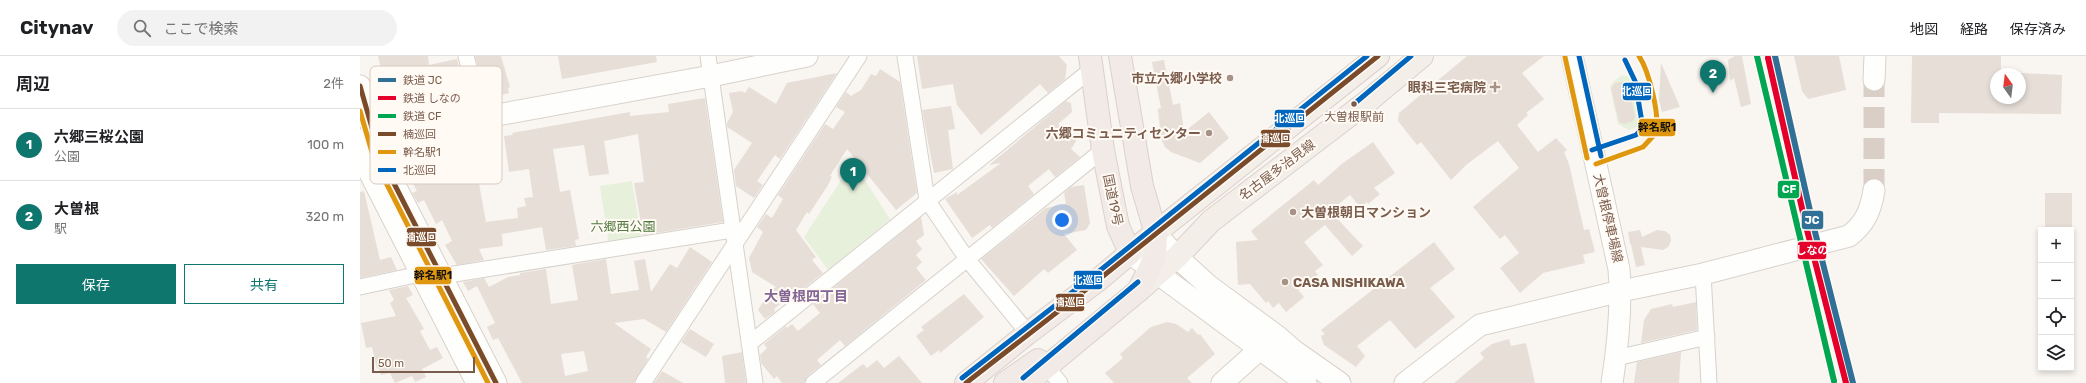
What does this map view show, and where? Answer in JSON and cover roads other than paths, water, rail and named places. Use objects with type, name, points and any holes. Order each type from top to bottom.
[{"type":"highway","points":[[1027,383],[1054,375],[1080,340],[1138,291],[1153,271],[1156,234],[1142,186],[1120,56]]},
{"type":"highway","name":"国道19号","points":[[1091,62],[1103,150],[1118,226],[1130,253]]},
{"type":"highway","points":[[1097,281],[1109,260],[1116,242],[1118,226]]},
{"type":"highway","points":[[966,383],[1028,333],[1097,281],[1130,253]]},
{"type":"highway","points":[[1005,383],[1047,354],[1080,340]]},
{"type":"main road","name":"名古屋多治見線","points":[[1130,253],[1156,234],[1378,56]]},
{"type":"main road","name":"名古屋多治見線","points":[[1153,271],[1177,257],[1211,221],[1368,101],[1422,56]]},
{"type":"street","points":[[466,56],[469,66]]},
{"type":"street","points":[[502,113],[709,66],[807,56]]},
{"type":"street","points":[[643,383],[734,236],[859,56]]},
{"type":"street","points":[[905,56],[927,200],[967,259],[1028,333]]},
{"type":"street","name":"大曽根停車場線","points":[[1572,56],[1619,269],[1621,291],[1616,358],[1612,383]]},
{"type":"street","points":[[1874,80],[1875,56]]},
{"type":"street","points":[[749,344],[927,200],[1091,62]]},
{"type":"street","points":[[709,66],[755,383]]},
{"type":"street","points":[[360,86],[367,139]]},
{"type":"street","points":[[812,383],[1103,150]]},
{"type":"street","points":[[360,154],[370,174]]},
{"type":"street","points":[[375,184],[477,383]]},
{"type":"street","points":[[394,184],[496,383]]},
{"type":"street","points":[[1405,383],[1480,325],[1621,291],[1703,274],[1849,236],[1860,228],[1867,217],[1874,190]]},
{"type":"street","points":[[1156,234],[1177,257],[1209,286],[1277,336],[1293,350],[1340,383]]},
{"type":"street","points":[[442,276],[734,236]]},
{"type":"street","points":[[1130,253],[1306,383]]},
{"type":"street","points":[[360,288],[420,274]]},
{"type":"street","points":[[1703,274],[1710,383]]},
{"type":"street","points":[[1616,358],[1707,337]]},
{"type":"street","points":[[1222,383],[1260,349]]},
{"type":"tunnel","points":[[1874,80],[1874,190]]},
{"type":"rail line","name":"CF","points":[[1757,56],[1834,381]]},
{"type":"rail line","name":"JC","points":[[1775,56],[1813,224],[1853,383]]},
{"type":"rail line","name":"しなの","points":[[1768,58],[1806,226],[1846,383]]},
{"type":"place","name":"市立六郷小学校","points":[[1230,78]]},
{"type":"place","name":"眼科三宅病院","points":[[1495,87]]},
{"type":"place","name":"大曽根","points":[[1713,93]]},
{"type":"place","name":"大曽根駅前","points":[[1354,104]]},
{"type":"place","name":"六郷コミュニティセンター","points":[[1209,133]]},
{"type":"place","name":"六郷三桜公園","points":[[853,191]]},
{"type":"place","name":"大曽根朝日マンション","points":[[1293,212]]},
{"type":"place","name":"CASA NISHIKAWA","points":[[1285,282]]},
{"type":"district","name":"大曽根四丁目","points":[[806,296]]},
{"type":"park label","name":"六郷西公園","points":[[623,226]]}]
